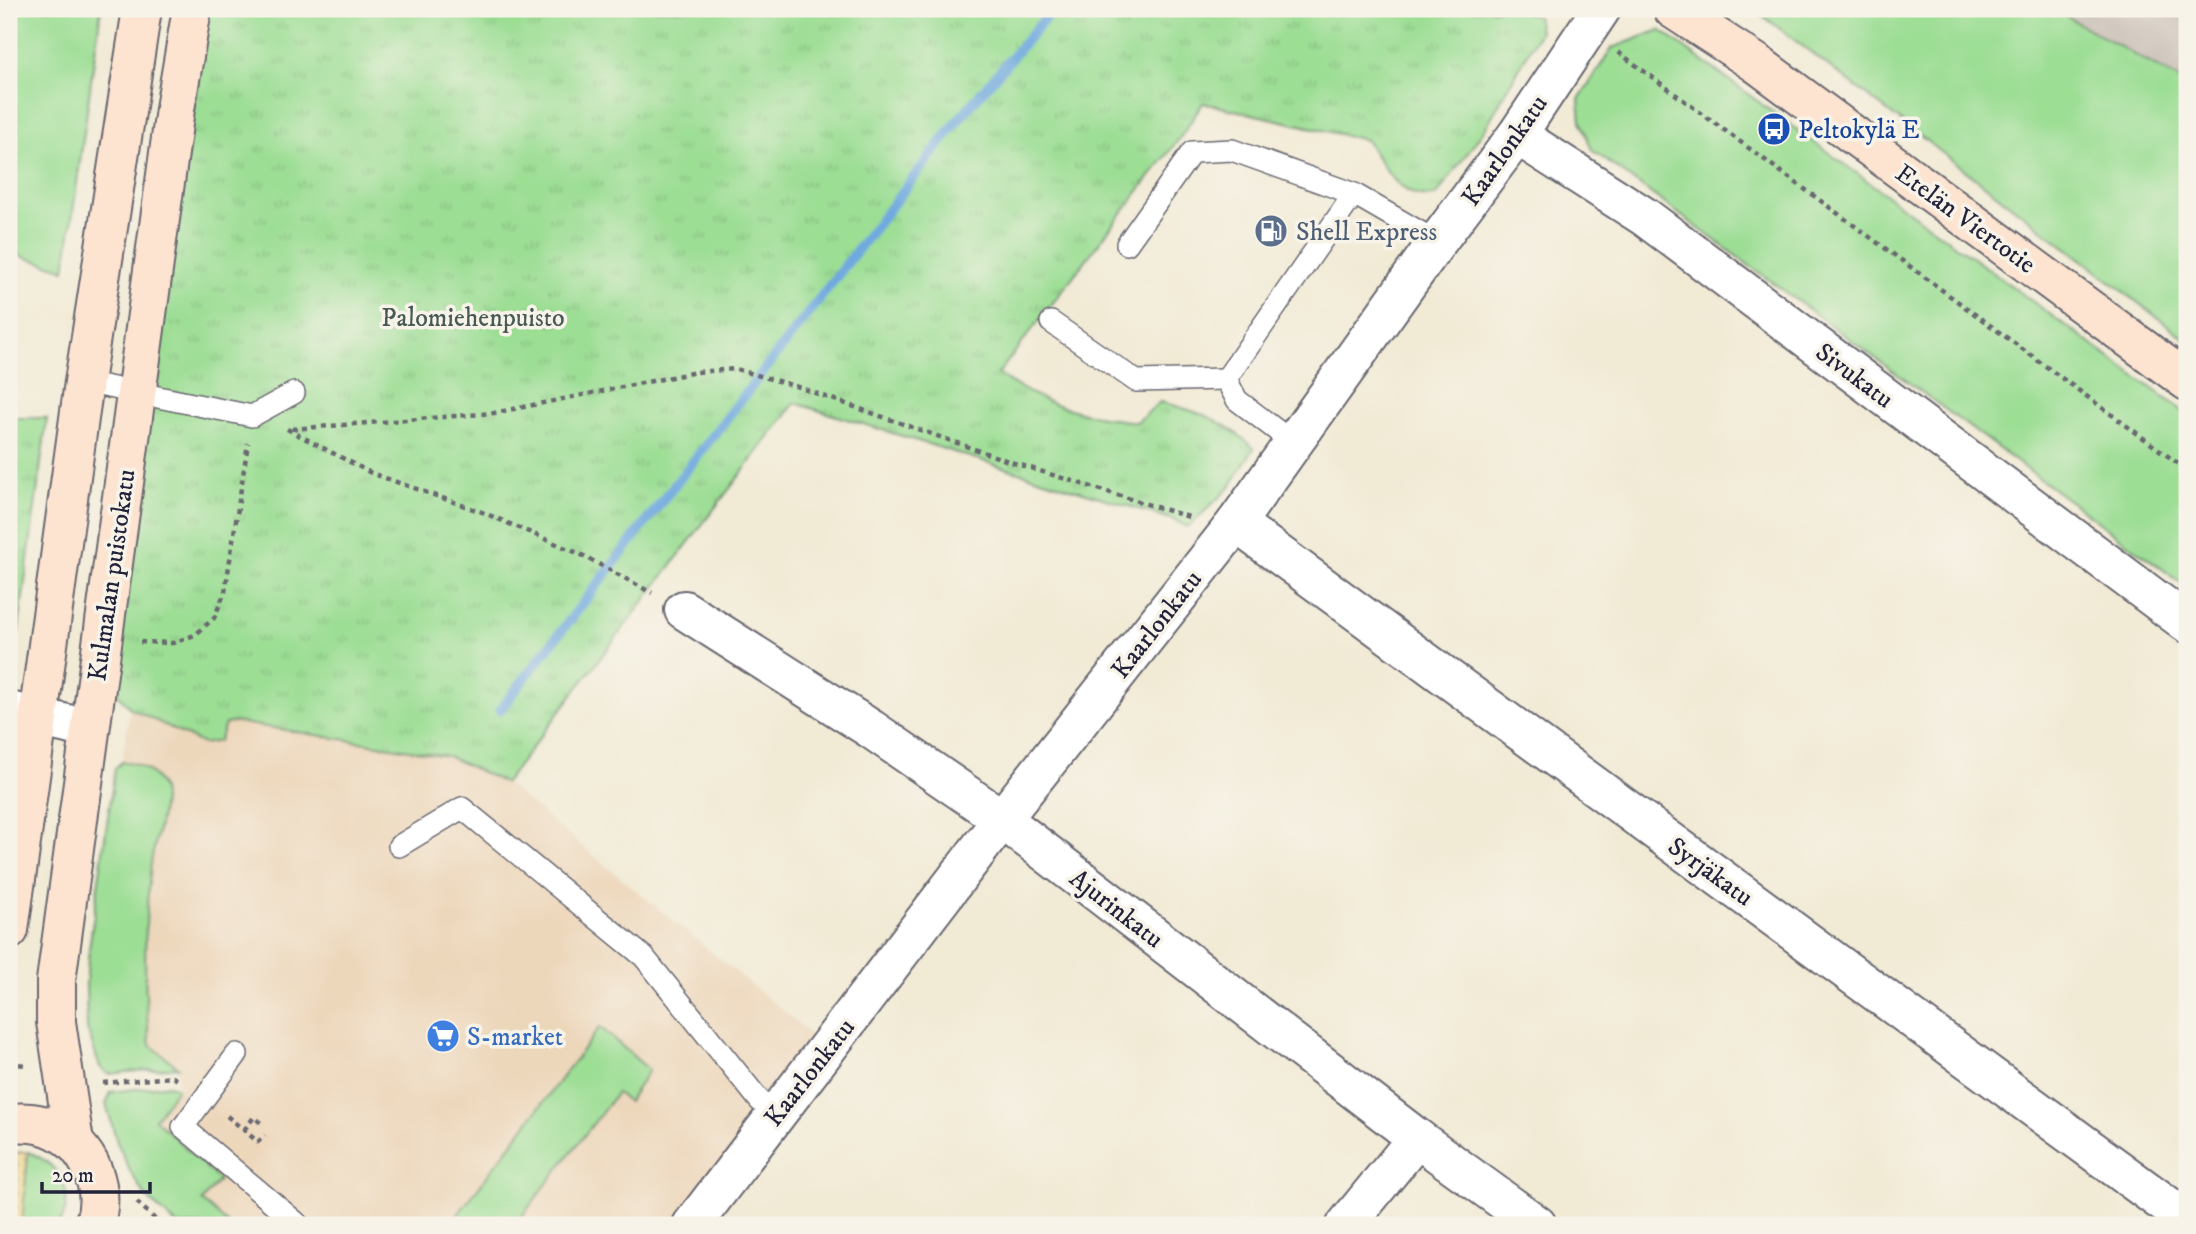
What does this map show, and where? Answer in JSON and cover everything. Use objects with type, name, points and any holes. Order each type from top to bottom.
[{"type":"street","name":"Kulmalan puistokatu","points":[[9,930],[24,714],[84,382],[142,9]]},
{"type":"street","name":"Kulmalan puistokatu","points":[[74,1142],[56,1022],[56,981],[175,109],[192,9]]},
{"type":"street","name":"Etelän Viertotie","points":[[1673,9],[1756,63],[2187,381]]},
{"type":"street","name":"Kaarlonkatu","points":[[692,1225],[1002,819],[1236,523],[1292,442],[1517,135],[1594,19]]},
{"type":"street","name":"Sivukatu","points":[[1517,135],[1644,217],[2187,623]]},
{"type":"street","name":"Syrjäkatu","points":[[1236,523],[2187,1220]]},
{"type":"street","name":"Ajurinkatu","points":[[684,610],[871,729],[1002,819],[1417,1138],[1537,1225]]},
{"type":"street","points":[[24,714],[90,729]]},
{"type":"street","points":[[9,1123],[43,1125],[74,1142],[131,1216]]},
{"type":"street","points":[[1346,1225],[1417,1138]]},
{"type":"lane","points":[[1127,244],[1192,152],[1232,150],[1354,194],[1437,242]]},
{"type":"lane","points":[[1226,379],[1354,194]]},
{"type":"lane","points":[[1051,322],[1136,381],[1226,379]]},
{"type":"lane","points":[[1226,379],[1237,400],[1292,442]]},
{"type":"lane","points":[[84,382],[252,416],[294,393]]},
{"type":"lane","points":[[399,846],[462,808],[644,957],[760,1101],[778,1112]]},
{"type":"lane","points":[[237,1054],[183,1126],[299,1225]]},
{"type":"path","points":[[1545,9],[1594,19],[2187,470]]},
{"type":"path","points":[[287,429],[494,413],[696,372],[736,369],[795,386],[1014,463],[1196,520]]},
{"type":"path","points":[[133,641],[173,643],[195,635],[214,618],[225,592],[252,416],[287,429],[371,473],[482,512],[580,554],[635,584]]},
{"type":"path","points":[[244,1130],[254,1117],[262,1124]]},
{"type":"shaded area","points":[[2053,9],[2187,9],[2187,84]]},
{"type":"shaded area","points":[[130,708],[151,717],[225,724],[235,722],[447,756],[505,783],[804,1028],[825,1053],[692,1225],[229,1225],[202,1201],[219,1179],[155,1119],[177,1089],[178,1067],[150,1045],[144,996],[151,865],[163,794],[131,762],[122,762]]},
{"type":"green space","points":[[9,9],[101,9],[65,270],[18,255],[9,231]]},
{"type":"green space","name":"Palomiehenpuisto","points":[[208,9],[1506,9],[1537,16],[1540,31],[1486,127],[1437,195],[1413,194],[1403,188],[1386,171],[1366,140],[1203,103],[1182,135],[998,374],[1047,401],[1082,413],[1137,422],[1160,402],[1210,418],[1243,438],[1254,448],[1229,488],[1188,527],[1174,520],[795,403],[505,783],[447,756],[235,722],[225,724],[219,741],[203,744],[130,708],[117,693],[116,639]]},
{"type":"green space","points":[[1754,9],[2053,9],[2187,84],[2187,340]]},
{"type":"green space","points":[[1660,30],[2187,414],[2187,587],[1592,150],[1581,121],[1579,99],[1612,48]]},
{"type":"green space","points":[[9,418],[47,418],[19,626],[9,669]]},
{"type":"green space","points":[[122,762],[136,764],[149,771],[162,789],[163,804],[151,864],[147,909],[146,1000],[150,1045],[178,1067],[108,1074],[100,1067],[87,1029],[86,984],[115,768]]},
{"type":"green space","points":[[600,1027],[649,1070],[628,1102],[617,1093],[515,1225],[450,1225]]},
{"type":"green space","points":[[170,1085],[177,1089],[155,1119],[219,1180],[202,1201],[229,1225],[177,1225],[145,1196],[117,1142],[106,1104],[111,1092]]},
{"type":"green space","points":[[28,1152],[49,1164],[62,1181],[66,1202],[59,1225],[22,1225]]},
{"type":"sand","points":[[28,1152],[22,1225],[9,1225],[9,1153]]},
{"type":"waterway","points":[[500,710],[959,119],[1053,9]]},
{"type":"railway","points":[[9,1154],[9,1161]]},
{"type":"place","name":"Peltokylä E","points":[[1774,129]]},
{"type":"place","name":"Shell Express","points":[[1271,231]]},
{"type":"place","name":"S-market","points":[[443,1036]]}]
